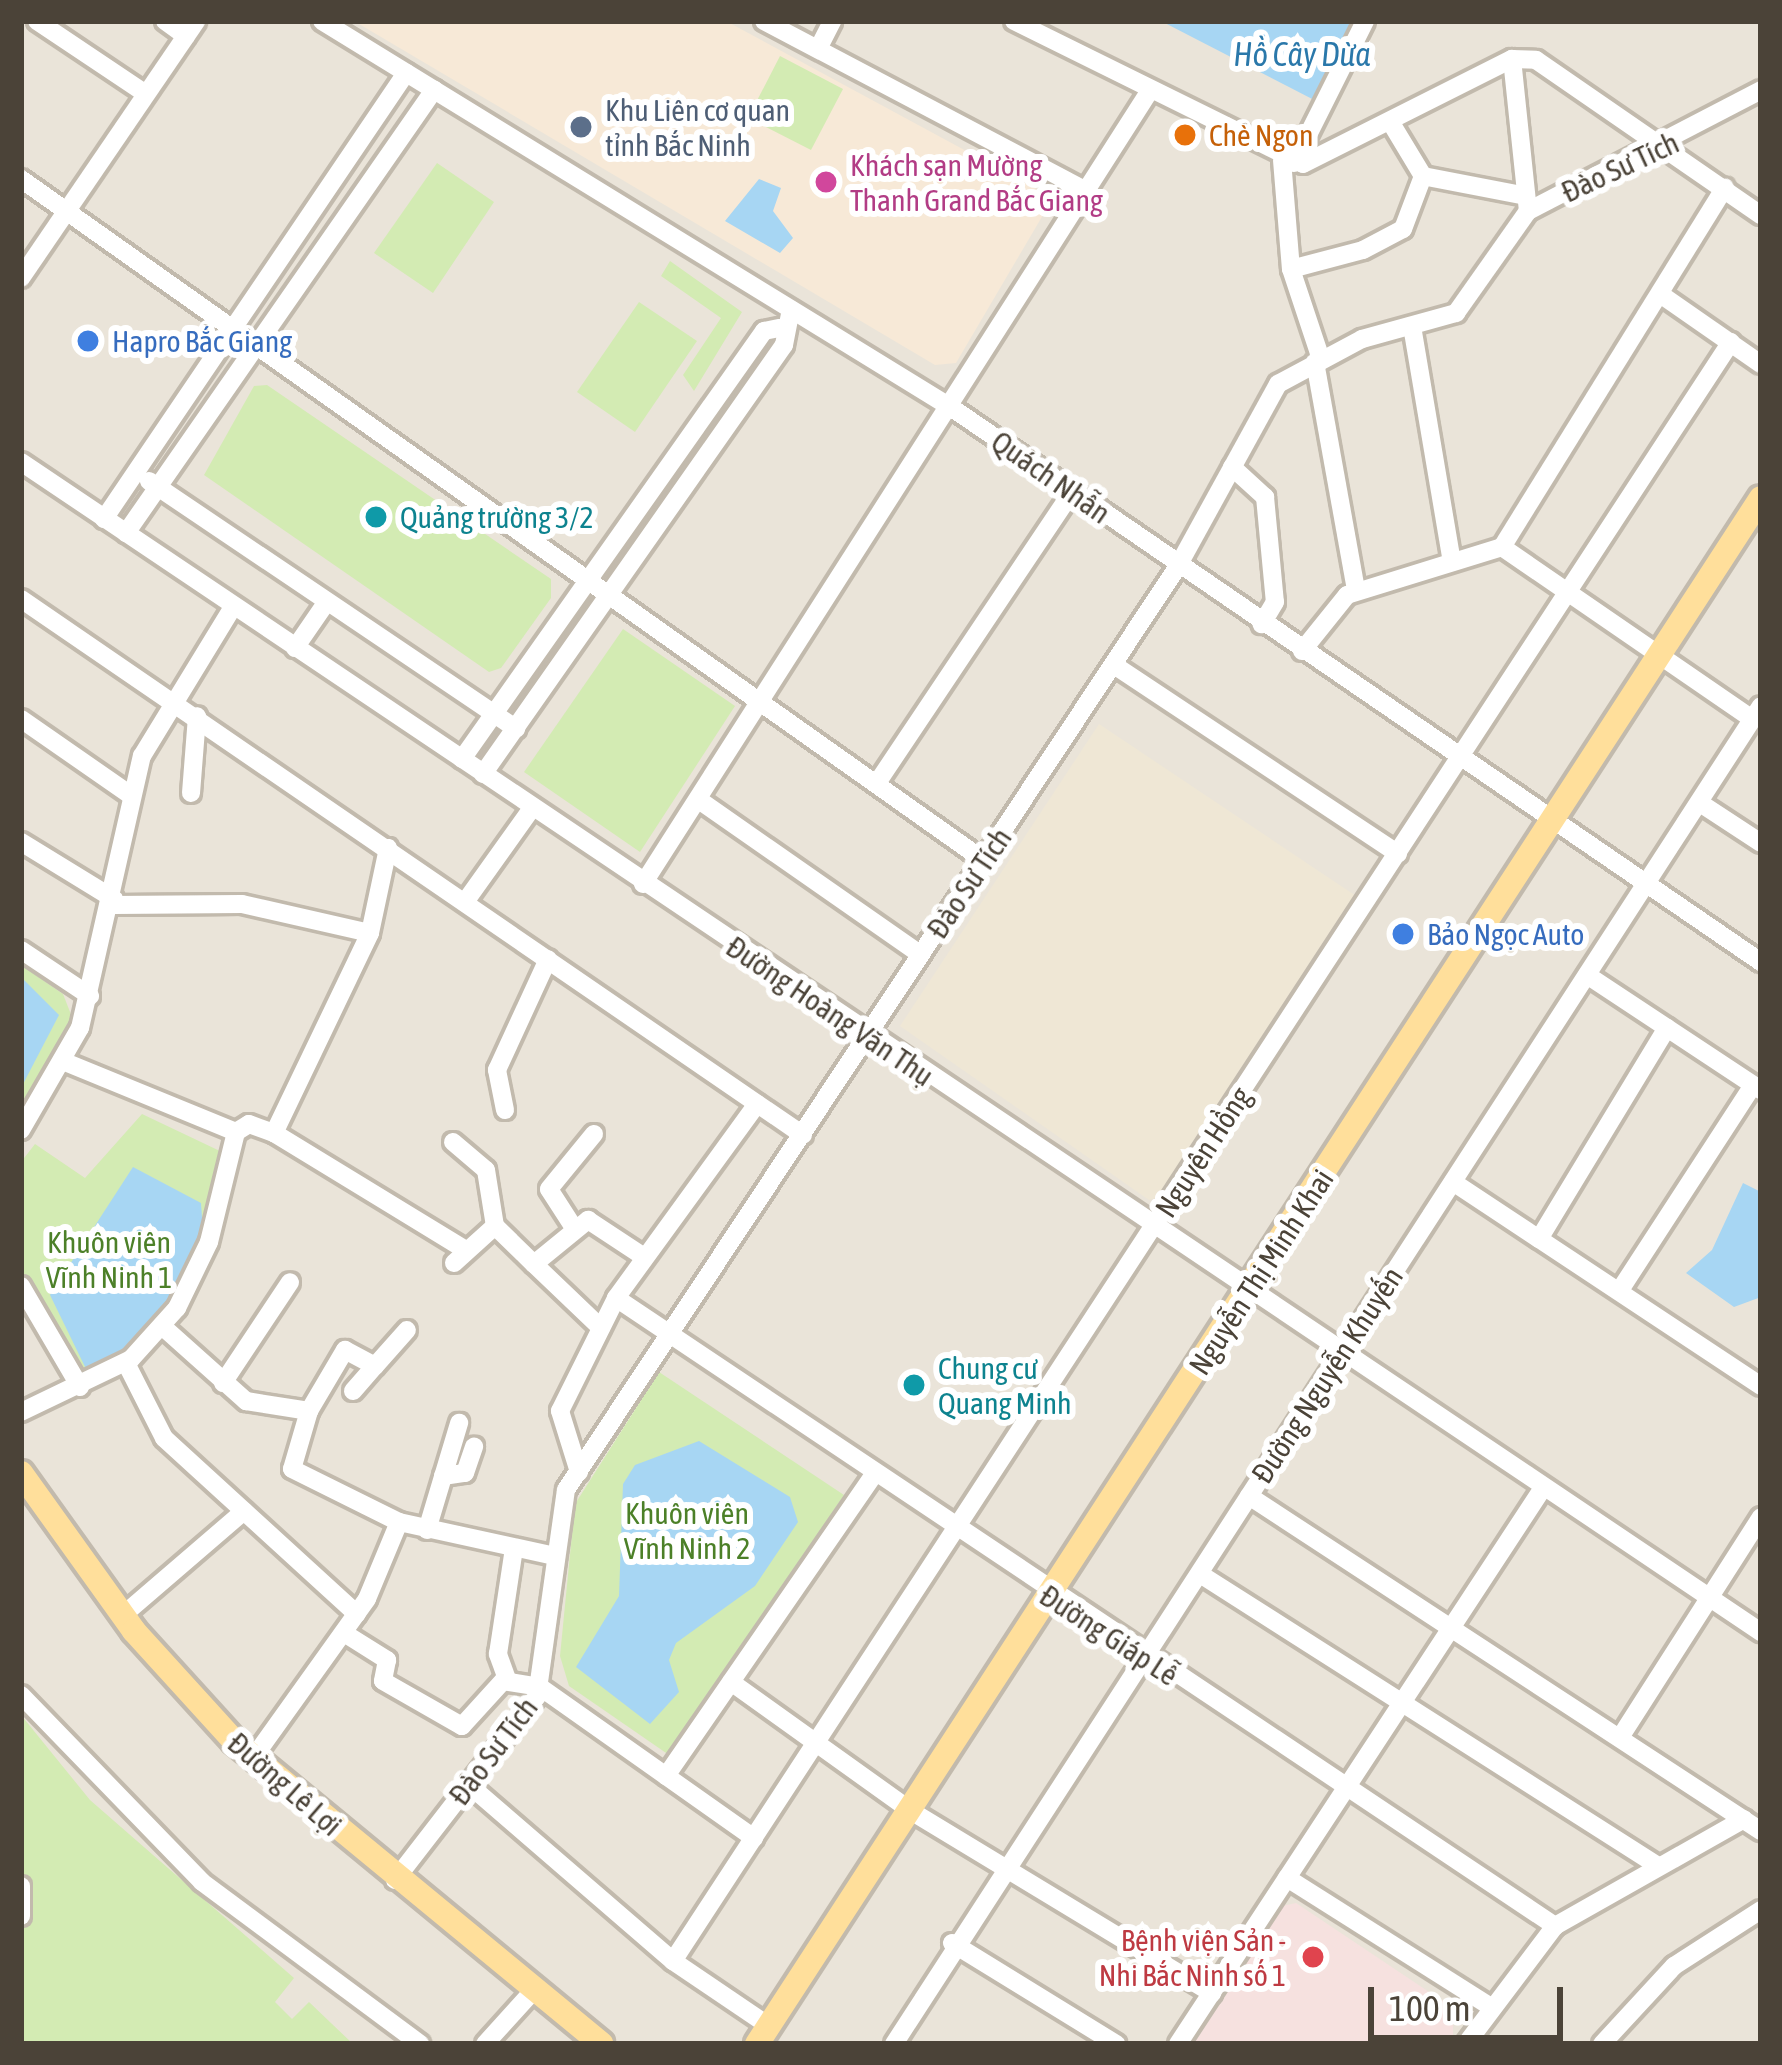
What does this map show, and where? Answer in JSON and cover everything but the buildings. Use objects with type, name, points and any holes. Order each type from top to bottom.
[{"type":"main road","name":"Nguyễn Thị Minh Khai","points":[[763,2035],[1761,498]]},
{"type":"main road","name":"Đường Lê Lợi","points":[[21,1473],[122,1616],[253,1758],[395,1880],[601,2044]]},
{"type":"street","points":[[37,21],[146,94]]},
{"type":"street","points":[[21,278],[191,28],[165,21]]},
{"type":"street","name":"Quách Nhẫn","points":[[322,21],[955,410],[1458,761],[1761,962]]},
{"type":"street","points":[[764,21],[1088,191]]},
{"type":"street","points":[[818,49],[832,21]]},
{"type":"street","points":[[1013,21],[1288,161],[1391,122],[1512,59],[1567,74],[1671,144],[1761,215]]},
{"type":"street","points":[[1356,591],[1318,361],[1291,269],[1288,161],[1365,21]]},
{"type":"street","points":[[1391,122],[1423,176],[1525,203],[1512,59]]},
{"type":"street","points":[[104,519],[406,73]]},
{"type":"street","points":[[126,533],[256,338],[434,90]]},
{"type":"street","name":"Đào Sư Tích","points":[[395,1880],[540,1687],[561,1501],[1178,566],[1278,384],[1318,361],[1461,309],[1525,203],[1671,144],[1761,90]]},
{"type":"street","points":[[643,884],[955,410],[1149,92]]},
{"type":"street","points":[[1291,269],[1396,235],[1423,176]]},
{"type":"street","points":[[21,179],[256,338],[983,860]]},
{"type":"street","points":[[1301,651],[1356,591],[1502,547],[1663,296],[1725,188]]},
{"type":"street","points":[[1663,296],[1761,364]]},
{"type":"street","points":[[483,774],[784,345],[780,328],[791,310]]},
{"type":"street","points":[[1412,326],[1452,562]]},
{"type":"street","points":[[461,759],[764,331],[780,328]]},
{"type":"street","name":"Nguyên Hồng","points":[[673,1961],[1731,342]]},
{"type":"street","name":"Đường Hoàng Văn Thụ","points":[[21,462],[866,1037],[990,1106],[1008,1132],[1761,1632]]},
{"type":"street","points":[[1232,467],[1265,497],[1275,604],[1262,624]]},
{"type":"street","points":[[136,471],[516,729]]},
{"type":"street","points":[[877,783],[1072,492]]},
{"type":"street","points":[[1502,547],[1567,588],[1658,658],[1757,713]]},
{"type":"street","points":[[21,599],[803,1135]]},
{"type":"street","points":[[296,648],[326,603]]},
{"type":"street","points":[[21,1130],[65,1062],[90,996],[114,902],[129,794],[175,701],[233,607]]},
{"type":"street","points":[[1114,665],[1398,854]]},
{"type":"street","name":"Đường Nguyễn Khuyến","points":[[903,2041],[952,1943],[1145,1659],[1757,713]]},
{"type":"street","points":[[191,793],[197,716]]},
{"type":"street","points":[[21,719],[129,794]]},
{"type":"street","points":[[699,800],[920,954]]},
{"type":"street","points":[[1700,803],[1761,843]]},
{"type":"street","points":[[465,902],[532,808]]},
{"type":"street","points":[[21,842],[114,902],[242,904],[370,933]]},
{"type":"street","points":[[274,1133],[370,933],[388,848]]},
{"type":"street","points":[[21,950],[90,996]]},
{"type":"street","points":[[505,1110],[496,1070],[548,959]]},
{"type":"street","points":[[1586,975],[1757,1087],[1620,1290]]},
{"type":"street","points":[[1539,1238],[1667,1028]]},
{"type":"street","points":[[65,1062],[236,1132],[274,1133],[461,1257],[495,1226]]},
{"type":"street","points":[[579,1472],[560,1411],[638,1253],[757,1103]]},
{"type":"street","points":[[21,1412],[126,1363],[162,1326],[209,1243],[236,1132]]},
{"type":"street","points":[[574,1228],[550,1189],[594,1134]]},
{"type":"street","points":[[452,1142],[486,1169],[495,1226],[601,1328]]},
{"type":"street","points":[[1453,1182],[1761,1386]]},
{"type":"street","points":[[534,1264],[574,1228],[596,1222],[638,1253]]},
{"type":"street","points":[[223,1383],[290,1282]]},
{"type":"street","points":[[21,1286],[80,1387]]},
{"type":"street","name":"Đường Giáp Lễ","points":[[616,1298],[1048,1596],[1555,1925]]},
{"type":"street","points":[[162,1326],[223,1383],[262,1408],[309,1411]]},
{"type":"street","points":[[353,1391],[407,1330]]},
{"type":"street","points":[[375,1366],[348,1348],[309,1411],[292,1469],[399,1522],[555,1556]]},
{"type":"street","points":[[126,1363],[164,1438],[357,1614]]},
{"type":"street","points":[[427,1530],[459,1424]]},
{"type":"street","points":[[443,1476],[465,1473],[474,1448]]},
{"type":"street","points":[[666,1776],[874,1474]]},
{"type":"street","points":[[1178,2044],[1543,1488]]},
{"type":"street","points":[[1249,1496],[1761,1831]]},
{"type":"street","points":[[122,1616],[244,1511]]},
{"type":"street","points":[[1621,1736],[1761,1517]]},
{"type":"street","points":[[253,1758],[357,1614],[399,1522]]},
{"type":"street","points":[[507,1679],[498,1654],[514,1548]]},
{"type":"street","points":[[1200,1574],[1398,1706],[1654,1864]]},
{"type":"street","points":[[344,1633],[387,1660],[383,1681],[462,1726],[507,1679]]},
{"type":"street","points":[[507,1679],[540,1687],[754,1838]]},
{"type":"street","points":[[731,1682],[911,1811],[1212,1993]]},
{"type":"street","points":[[21,1695],[202,1882],[421,2044]]},
{"type":"street","points":[[468,1784],[763,2035]]},
{"type":"street","points":[[1466,2044],[1488,2006],[1555,1925],[1654,1864],[1744,1819]]},
{"type":"street","points":[[1287,1878],[1488,2006]]},
{"type":"street","points":[[21,1886],[21,1916]]},
{"type":"street","points":[[1602,2044],[1674,1966],[1761,1910]]},
{"type":"street","points":[[952,1943],[1116,2044]]},
{"type":"street","points":[[485,2044],[533,1991]]},
{"type":"shaded area","points":[[21,21],[1761,21],[1761,2044],[21,2044]]},
{"type":"shaded area","name":"Khách sạn Mường Thanh Grand Bắc Giang","points":[[354,21],[726,21],[1053,198],[956,363],[935,365]]},
{"type":"shaded area","points":[[1099,724],[1362,900],[1170,1194],[1149,1200],[900,1026]]},
{"type":"shaded area","name":"Bệnh viện Sản - Nhi Bắc Ninh số 1","points":[[1296,1903],[1453,2008],[1453,2044],[1191,2044],[1282,1906]]},
{"type":"green space","points":[[780,56],[843,89],[811,150],[748,118]]},
{"type":"green space","points":[[437,163],[494,202],[433,293],[374,253]]},
{"type":"green space","points":[[670,261],[742,312],[694,391],[683,375],[721,318],[661,276]]},
{"type":"green space","points":[[639,302],[697,341],[635,432],[577,392]]},
{"type":"green space","points":[[267,385],[551,579],[551,598],[501,668],[489,672],[204,475],[254,386]]},
{"type":"green space","points":[[623,629],[735,706],[640,852],[524,772]]},
{"type":"green space","points":[[21,965],[63,994],[72,1017],[21,1109]]},
{"type":"green space","name":"Khuôn viên Vĩnh Ninh 1","points":[[142,1114],[222,1152],[208,1232],[85,1380],[21,1275],[21,1162],[35,1144],[85,1178]]},
{"type":"green space","name":"Khuôn viên Vĩnh Ninh 2","points":[[659,1372],[844,1495],[669,1755],[569,1686],[560,1656],[575,1504]]},
{"type":"green space","points":[[21,1715],[90,1800],[294,1978],[275,2002],[292,2019],[309,2002],[353,2044],[21,2044]]},
{"type":"water","name":"Hồ Cây Dừa","points":[[1161,21],[1357,21],[1318,102]]},
{"type":"water","points":[[759,179],[781,188],[773,211],[793,238],[780,253],[725,221]]},
{"type":"water","points":[[21,977],[59,1015],[21,1088]]},
{"type":"water","points":[[133,1167],[201,1203],[204,1247],[133,1350],[89,1375],[50,1295]]},
{"type":"water","points":[[1743,1183],[1761,1192],[1761,1297],[1734,1307],[1686,1273],[1712,1250]]},
{"type":"water","points":[[699,1441],[790,1497],[798,1522],[755,1586],[676,1643],[669,1660],[679,1692],[650,1724],[576,1667],[619,1596],[623,1484],[635,1465]]},
{"type":"place","name":"Khu Liên cơ quan tỉnh Bắc Ninh","points":[[581,127]]},
{"type":"place","name":"Chè Ngon","points":[[1185,135]]},
{"type":"place","name":"Khách sạn Mường Thanh Grand Bắc Giang","points":[[826,182]]},
{"type":"place","name":"Hapro Bắc Giang","points":[[88,341]]},
{"type":"place","name":"Quảng trường 3/2","points":[[376,517]]},
{"type":"place","name":"Bảo Ngọc Auto","points":[[1403,934]]},
{"type":"place","name":"Chung cư Quang Minh","points":[[914,1385]]},
{"type":"place","name":"Bệnh viện Sản - Nhi Bắc Ninh số 1","points":[[1313,1957]]}]
